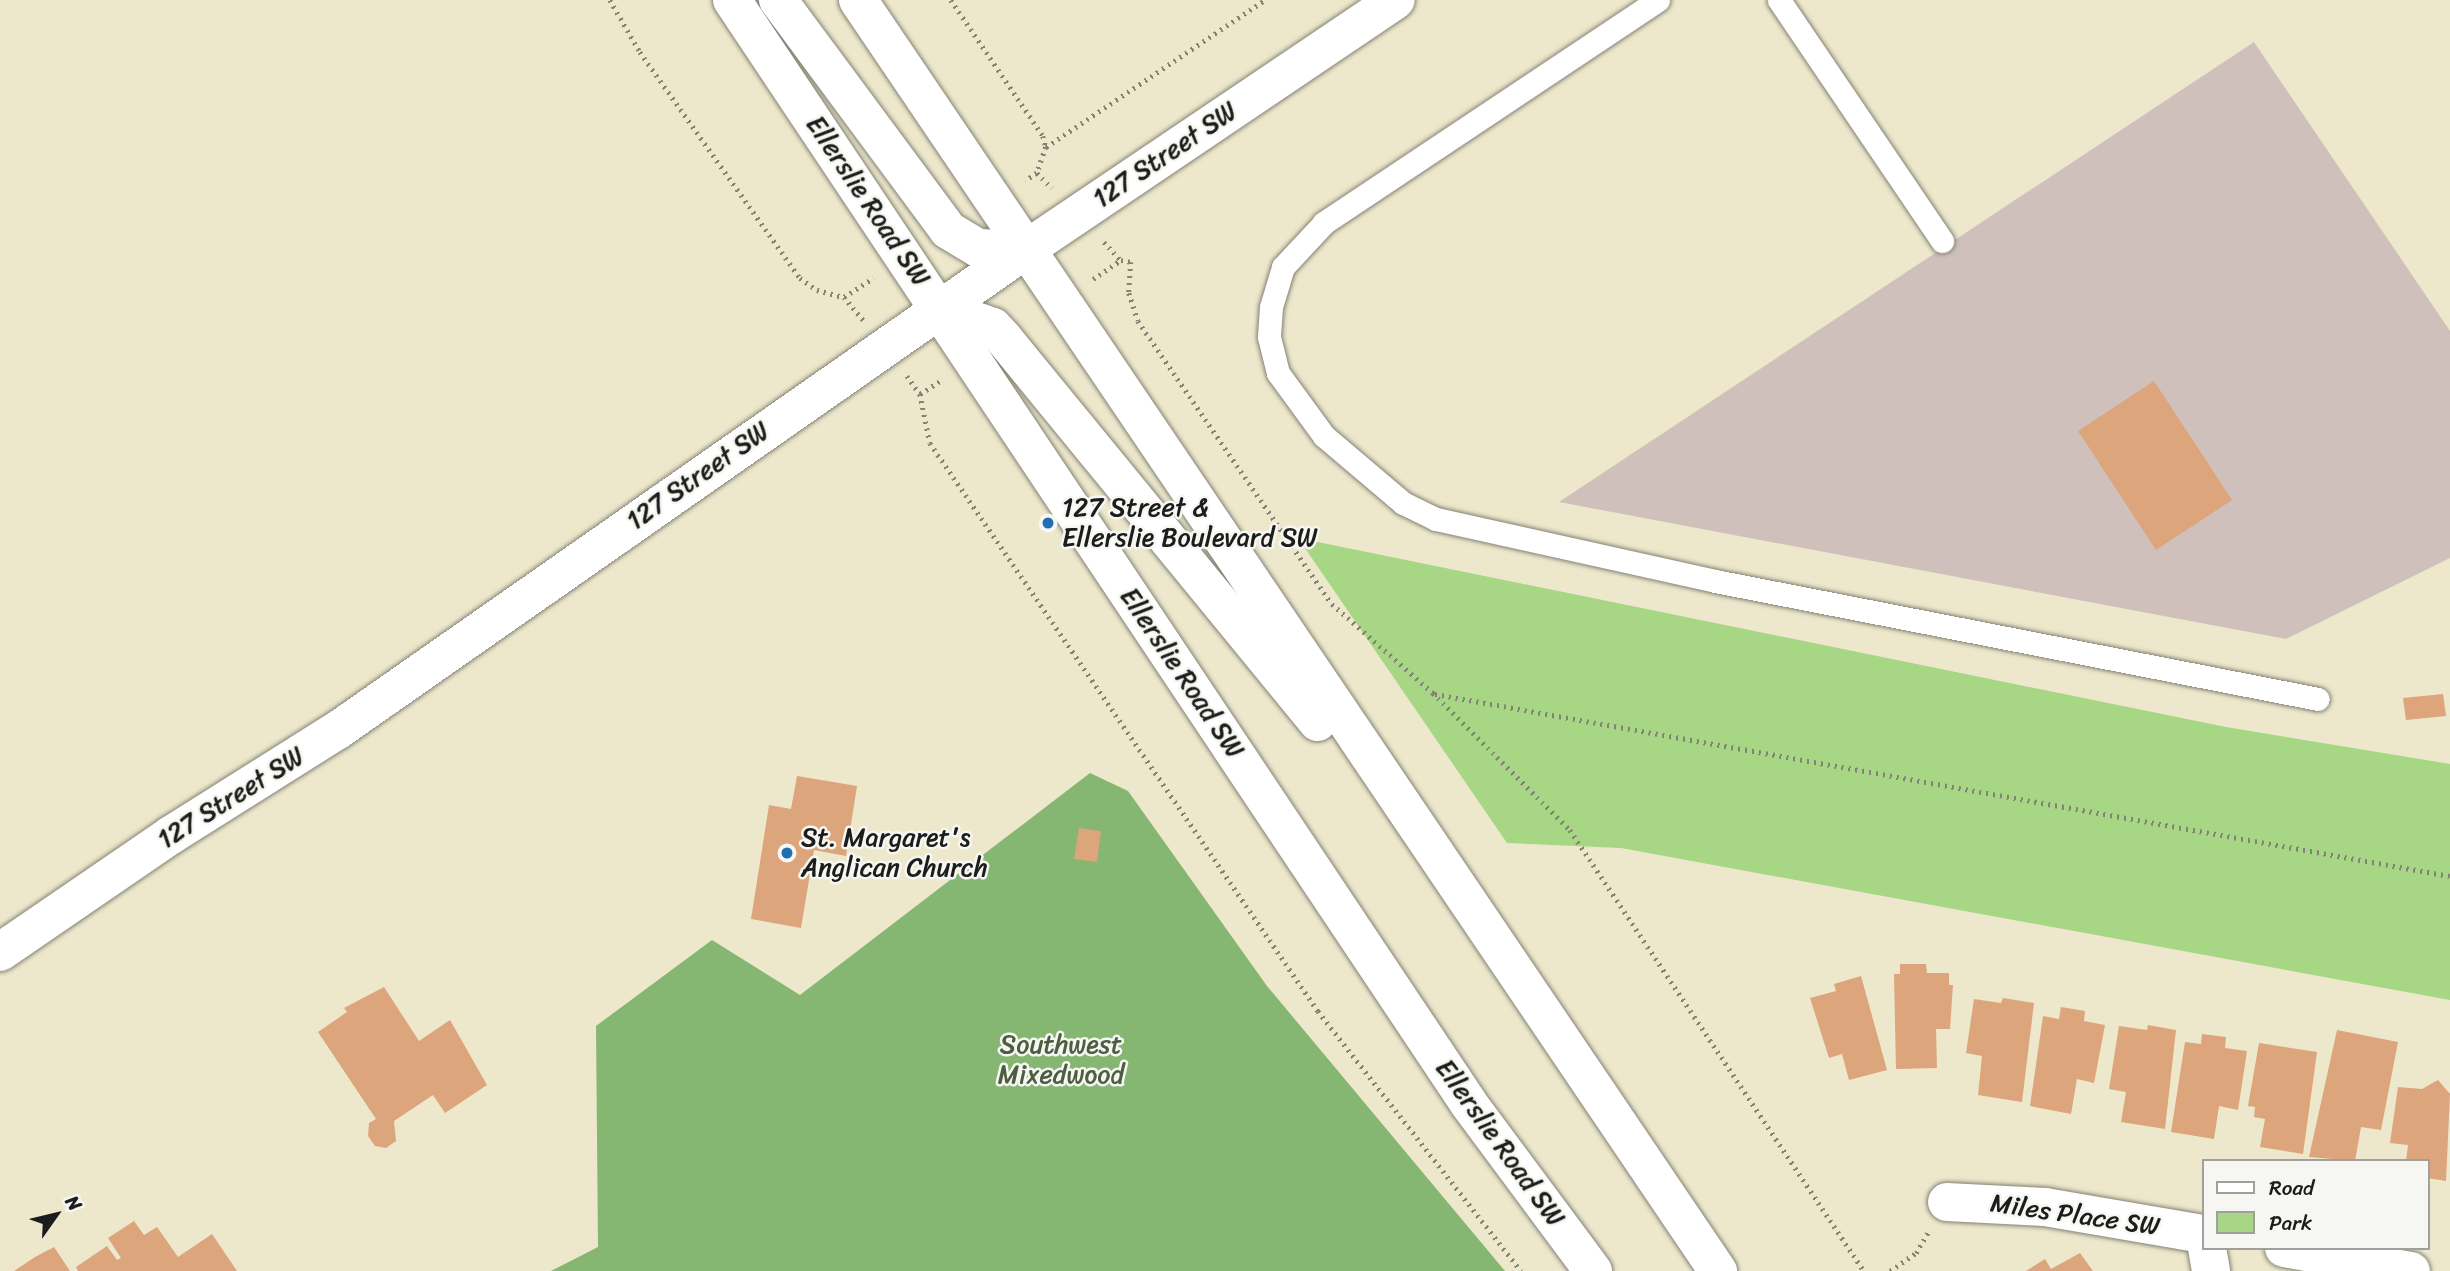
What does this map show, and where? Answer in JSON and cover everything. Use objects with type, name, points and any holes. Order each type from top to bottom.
[{"type":"main road","name":"Ellerslie Road SW","points":[[732,0],[1469,1104],[1593,1271]]},
{"type":"main road","points":[[778,0],[948,230],[978,248],[1024,250]]},
{"type":"main road","points":[[858,0],[1024,250],[1717,1271]]},
{"type":"main road","name":"127 Street SW","points":[[0,952],[171,835],[338,730],[939,308],[1395,0]]},
{"type":"main road","points":[[939,308],[993,327],[1048,387],[1491,936]]},
{"type":"main road","name":"Miles Place SW","points":[[1947,1202],[2045,1207],[2202,1234]]},
{"type":"main road","points":[[2207,1250],[2211,1271]]},
{"type":"main road","points":[[2295,1250],[2411,1271]]},
{"type":"lane","points":[[1658,0],[1334,216],[1283,267],[1271,307],[1272,349],[1278,373],[1324,436],[1403,503],[1436,519],[1715,581],[2318,699]]},
{"type":"lane","points":[[1779,0],[1942,241]]},
{"type":"path","points":[[610,0],[640,52],[800,278],[817,290],[844,297]]},
{"type":"path","points":[[951,0],[1046,147]]},
{"type":"path","points":[[1037,173],[1046,147],[1265,0]]},
{"type":"path","points":[[1121,260],[1131,262],[1129,293],[1138,321],[1332,604],[1433,694],[1570,830],[1864,1271]]},
{"type":"path","points":[[920,394],[930,443],[1318,1011],[1521,1271]]},
{"type":"path","points":[[1433,694],[2450,876]]},
{"type":"path","points":[[1890,1271],[1916,1252],[1947,1202]]},
{"type":"shaded area","points":[[2254,42],[2450,331],[2450,558],[2286,639],[1559,502]]},
{"type":"green space","points":[[1298,538],[2226,727],[2450,764],[2450,1000],[1621,848],[1507,843]]},
{"type":"green space","name":"Southwest Mixedwood","points":[[1090,773],[1128,791],[1267,986],[1505,1271],[551,1271],[598,1247],[596,1026],[712,940],[800,995]]},
{"type":"building","points":[[2154,381],[2232,500],[2156,550],[2078,431]]},
{"type":"building","points":[[2443,694],[2446,716],[2406,720],[2403,698]]},
{"type":"building","name":"St. Margaret's Anglican Church","points":[[797,776],[857,786],[846,856],[814,850],[801,928],[751,919],[769,805],[791,809]]},
{"type":"building","points":[[1079,828],[1101,831],[1097,862],[1074,859]]},
{"type":"building","points":[[1900,964],[1926,964],[1927,973],[1949,973],[1949,985],[1953,985],[1950,1029],[1936,1029],[1937,1068],[1896,1069],[1894,974],[1900,974]]},
{"type":"building","points":[[1861,976],[1887,1070],[1849,1080],[1842,1054],[1829,1058],[1810,998],[1836,991],[1834,984]]},
{"type":"building","points":[[384,987],[419,1041],[450,1020],[487,1085],[445,1113],[433,1095],[394,1121],[396,1141],[386,1148],[375,1146],[368,1136],[369,1123],[376,1119],[318,1032],[347,1012],[344,1008]]},
{"type":"building","points":[[2003,998],[2034,1003],[2022,1102],[1978,1095],[1982,1056],[1966,1053],[1974,999],[2001,1003]]},
{"type":"building","points":[[2061,1007],[2085,1011],[2084,1021],[2105,1025],[2094,1083],[2077,1079],[2071,1114],[2030,1106],[2043,1016],[2059,1019]]},
{"type":"building","points":[[2148,1025],[2176,1030],[2165,1129],[2121,1122],[2126,1092],[2109,1089],[2119,1026],[2147,1030]]},
{"type":"building","points":[[2337,1030],[2398,1042],[2381,1130],[2361,1127],[2355,1159],[2309,1157]]},
{"type":"building","points":[[2202,1034],[2226,1037],[2225,1048],[2247,1051],[2238,1110],[2219,1106],[2214,1139],[2171,1132],[2185,1042],[2201,1044]]},
{"type":"building","points":[[2259,1043],[2317,1052],[2303,1154],[2260,1147],[2265,1119],[2254,1117],[2255,1107],[2248,1106]]},
{"type":"building","points":[[2438,1080],[2450,1094],[2446,1181],[2429,1178],[2429,1159],[2406,1159],[2408,1145],[2390,1143],[2398,1087],[2422,1089]]},
{"type":"building","points":[[134,1221],[144,1235],[157,1227],[178,1257],[212,1234],[237,1271],[78,1271],[76,1267],[107,1246],[117,1260],[121,1258],[108,1238]]},
{"type":"building","points":[[54,1247],[70,1271],[14,1271],[35,1257]]},
{"type":"building","points":[[2080,1253],[2093,1271],[2026,1271],[2045,1259],[2051,1269]]},
{"type":"place","name":"127 Street & Ellerslie Boulevard SW","points":[[1048,523]]},
{"type":"place","name":"St. Margaret's Anglican Church","points":[[787,853]]}]
